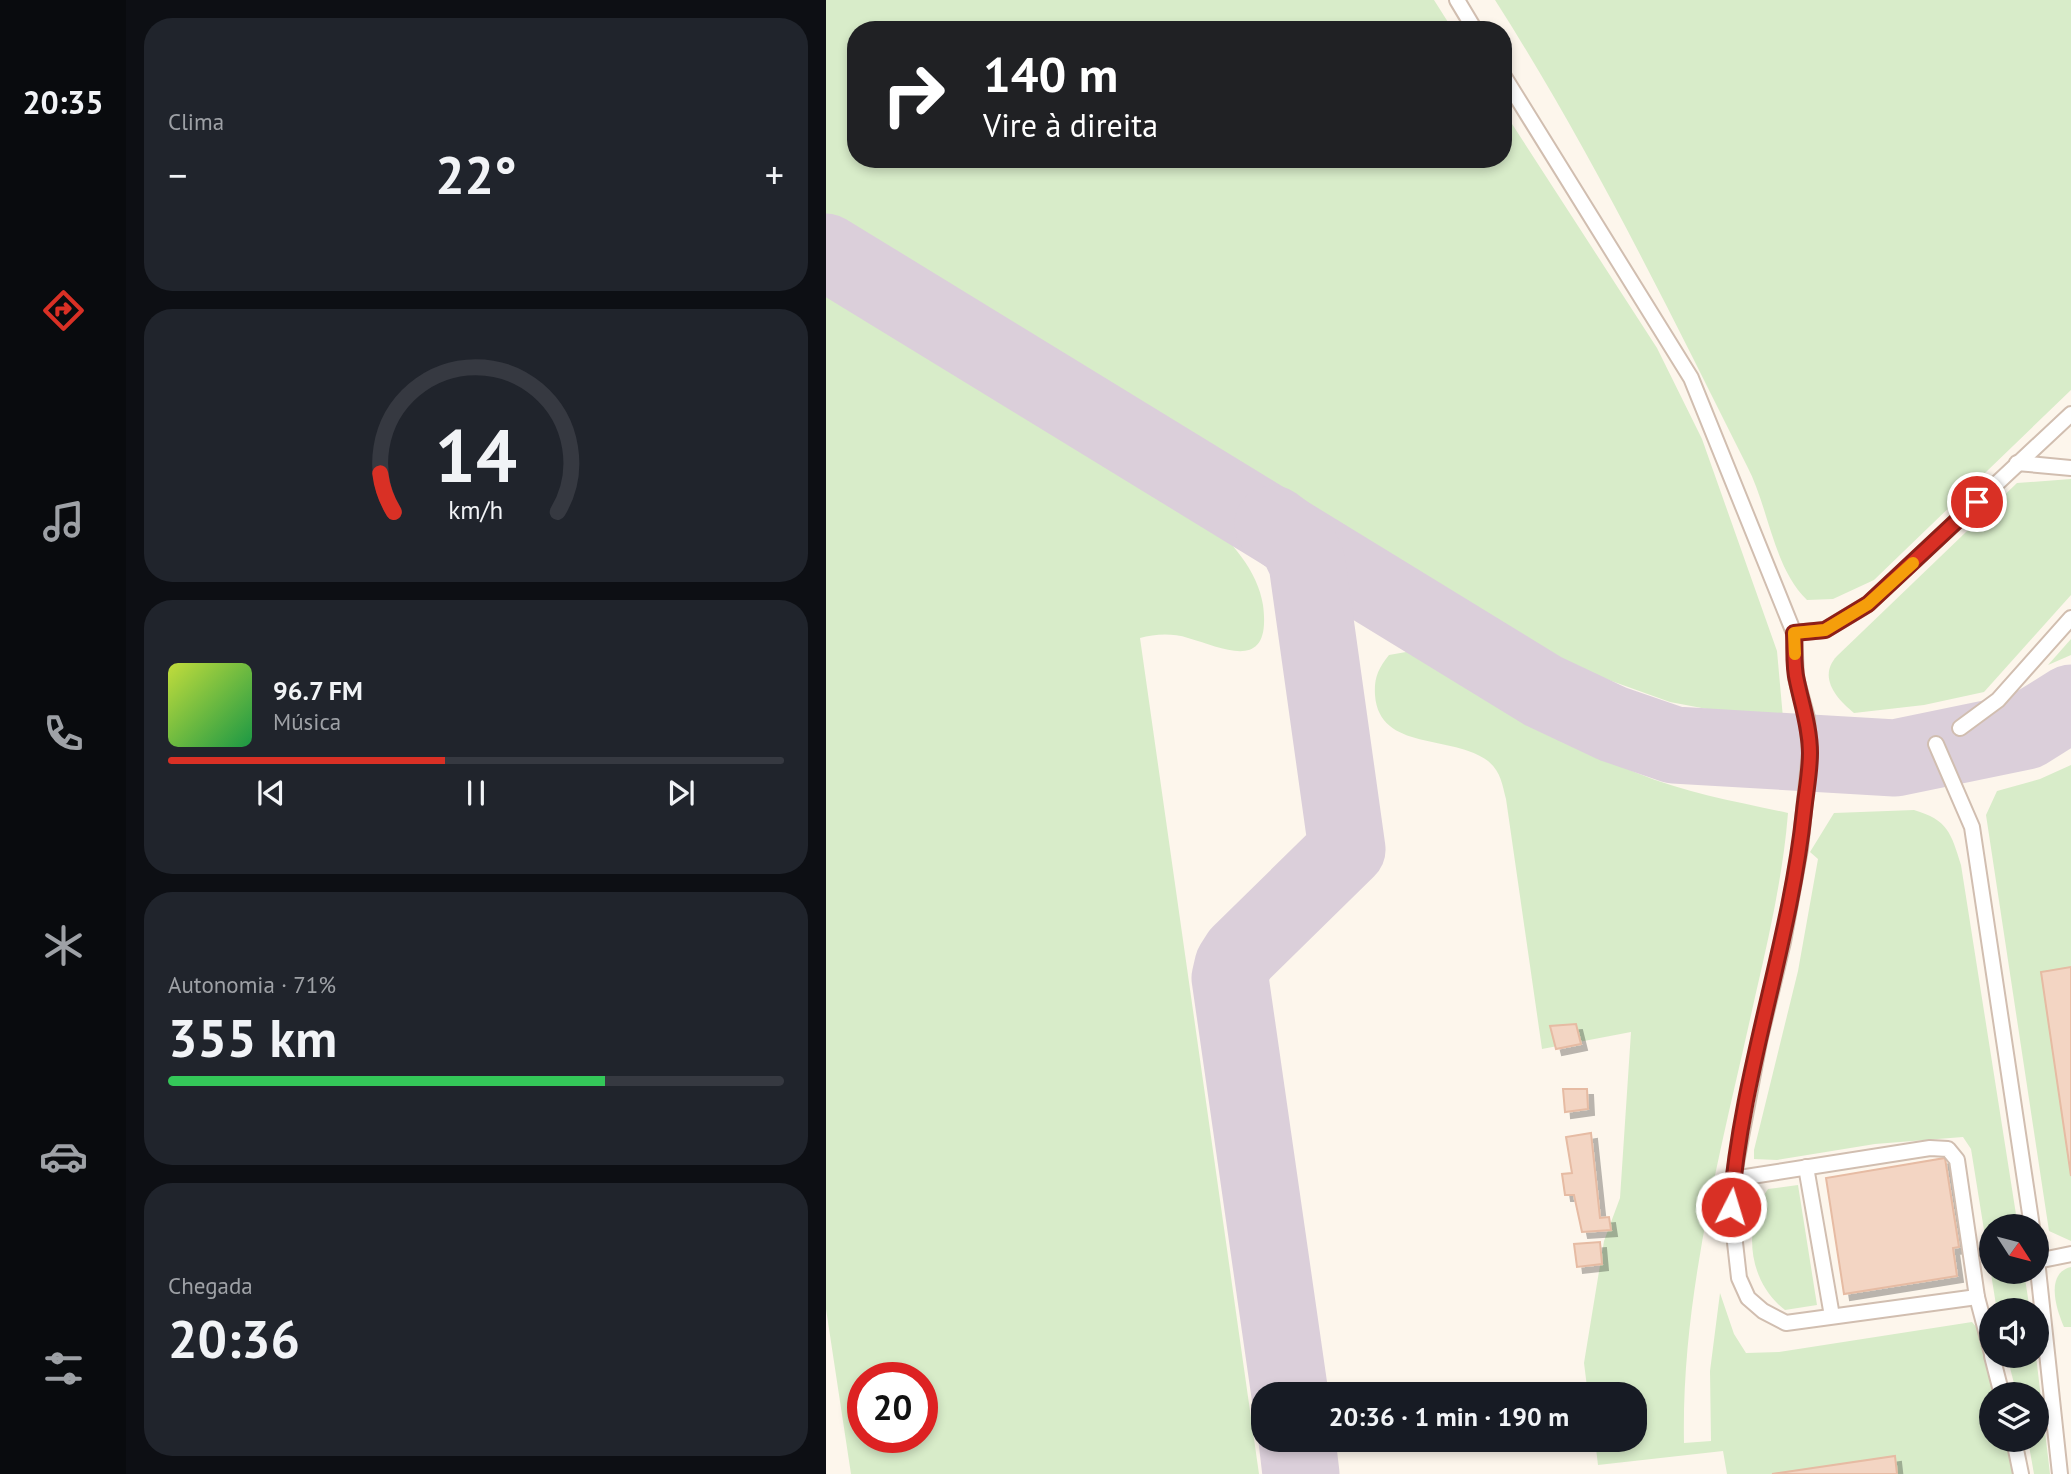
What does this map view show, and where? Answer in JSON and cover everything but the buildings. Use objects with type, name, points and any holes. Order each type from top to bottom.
[{"type":"lane","points":[[1457,0],[1470,21]]},
{"type":"lane","points":[[1512,90],[1691,378],[1794,633],[1796,678],[1807,718],[1810,753],[1801,835],[1783,942],[1759,1042],[1733,1179],[1733,1239],[1739,1278],[1748,1297],[1763,1311],[1786,1323],[1977,1297]]},
{"type":"lane","points":[[1794,633],[1825,630],[1868,604],[2071,414]]},
{"type":"lane","points":[[2017,463],[2071,468]]},
{"type":"lane","points":[[1960,728],[1998,699],[2071,618]]},
{"type":"lane","points":[[1936,744],[1972,827],[2030,1214]]},
{"type":"lane","points":[[1733,1179],[1930,1148],[1948,1149],[1957,1160],[1979,1305]]},
{"type":"lane","points":[[1806,1167],[1832,1316]]},
{"type":"lane","points":[[2049,1259],[2071,1254]]},
{"type":"lane","points":[[2039,1284],[2060,1474]]},
{"type":"lane","points":[[2016,1452],[2021,1474]]},
{"type":"green space","points":[[826,0],[1434,0],[1447,21],[847,21],[847,168],[1512,168],[1512,124],[1657,348],[1702,439],[1777,651],[1783,718],[1744,716],[1670,702],[1564,664],[1370,550],[826,215]]},
{"type":"green space","points":[[1495,0],[2071,0],[2071,390],[1874,580],[1833,599],[1807,600],[1786,571],[1755,482],[1658,288],[1596,171],[1512,27],[1512,21],[1508,21]]},
{"type":"green space","points":[[826,291],[1204,518],[1249,568],[1260,592],[1264,627],[1260,641],[1253,648],[1242,651],[1216,647],[1182,636],[1158,635],[1140,638],[1251,1418],[1251,1452],[1256,1452],[1259,1474],[851,1474],[848,1453],[938,1453],[938,1362],[847,1362],[847,1448],[826,1309]]},
{"type":"green space","points":[[2071,479],[2071,595],[1984,692],[1924,705],[1854,713],[1847,707],[1835,694],[1829,679],[1831,664],[1837,656],[2017,483]]},
{"type":"green space","points":[[2071,639],[2071,655],[2048,665]]},
{"type":"green space","points":[[1406,652],[1427,653],[1556,733],[1637,773],[1693,792],[1788,813],[1775,906],[1706,1218],[1689,1331],[1684,1443],[1711,1441],[1710,1371],[1720,1293],[1734,1334],[1746,1353],[1779,1352],[1972,1322],[1979,1335],[1979,1368],[1989,1368],[1993,1382],[1979,1382],[1979,1452],[2011,1452],[2016,1474],[1897,1474],[1896,1465],[1838,1474],[1727,1474],[1723,1451],[1598,1465],[1596,1452],[1647,1452],[1647,1382],[1586,1382],[1584,1363],[1604,1241],[1620,1198],[1631,1032],[1542,1049],[1506,799],[1500,778],[1488,761],[1473,753],[1403,734],[1389,726],[1380,713],[1375,684],[1389,655]]},
{"type":"green space","points":[[2071,765],[2071,1241],[2049,1231],[2049,1214],[2046,1214],[1986,815],[1997,791],[2040,779]]},
{"type":"green space","points":[[1914,810],[1934,818],[1951,836],[1961,865],[2016,1214],[1981,1214],[1971,1149],[1963,1137],[1875,1144],[1777,1160],[1754,1159],[1798,971],[1818,859],[1810,852],[1834,813]]},
{"type":"green space","points":[[1798,1185],[1817,1305],[1785,1310],[1763,1284],[1753,1253],[1752,1236],[1754,1220],[1768,1189]]},
{"type":"green space","points":[[2071,1267],[2071,1327],[2064,1327],[2056,1302],[2055,1284],[2058,1276]]},
{"type":"green space","points":[[1993,1284],[2026,1284],[2028,1298],[1995,1298]]},
{"type":"green space","points":[[2010,1368],[2037,1368],[2039,1382],[2014,1382]]},
{"type":"green space","points":[[2030,1452],[2047,1452],[2050,1474],[2034,1474]]},
{"type":"taxiway","points":[[826,252],[1543,691],[1613,724],[1674,745],[1895,758],[2026,731],[2071,703]]},
{"type":"taxiway","points":[[1273,524],[1297,542],[1307,563],[1347,849],[1240,954],[1233,965],[1230,978],[1288,1382]]},
{"type":"taxiway","points":[[1298,1452],[1301,1474]]},
{"type":"slow traffic","points":[[1795,654],[1794,633],[1825,630],[1868,604],[1913,563]]},
{"type":"route","points":[[1731,1207],[1733,1179],[1759,1042],[1783,942],[1800,849],[1810,753],[1807,718],[1796,678],[1794,633],[1825,630],[1868,604],[1977,502]]}]
